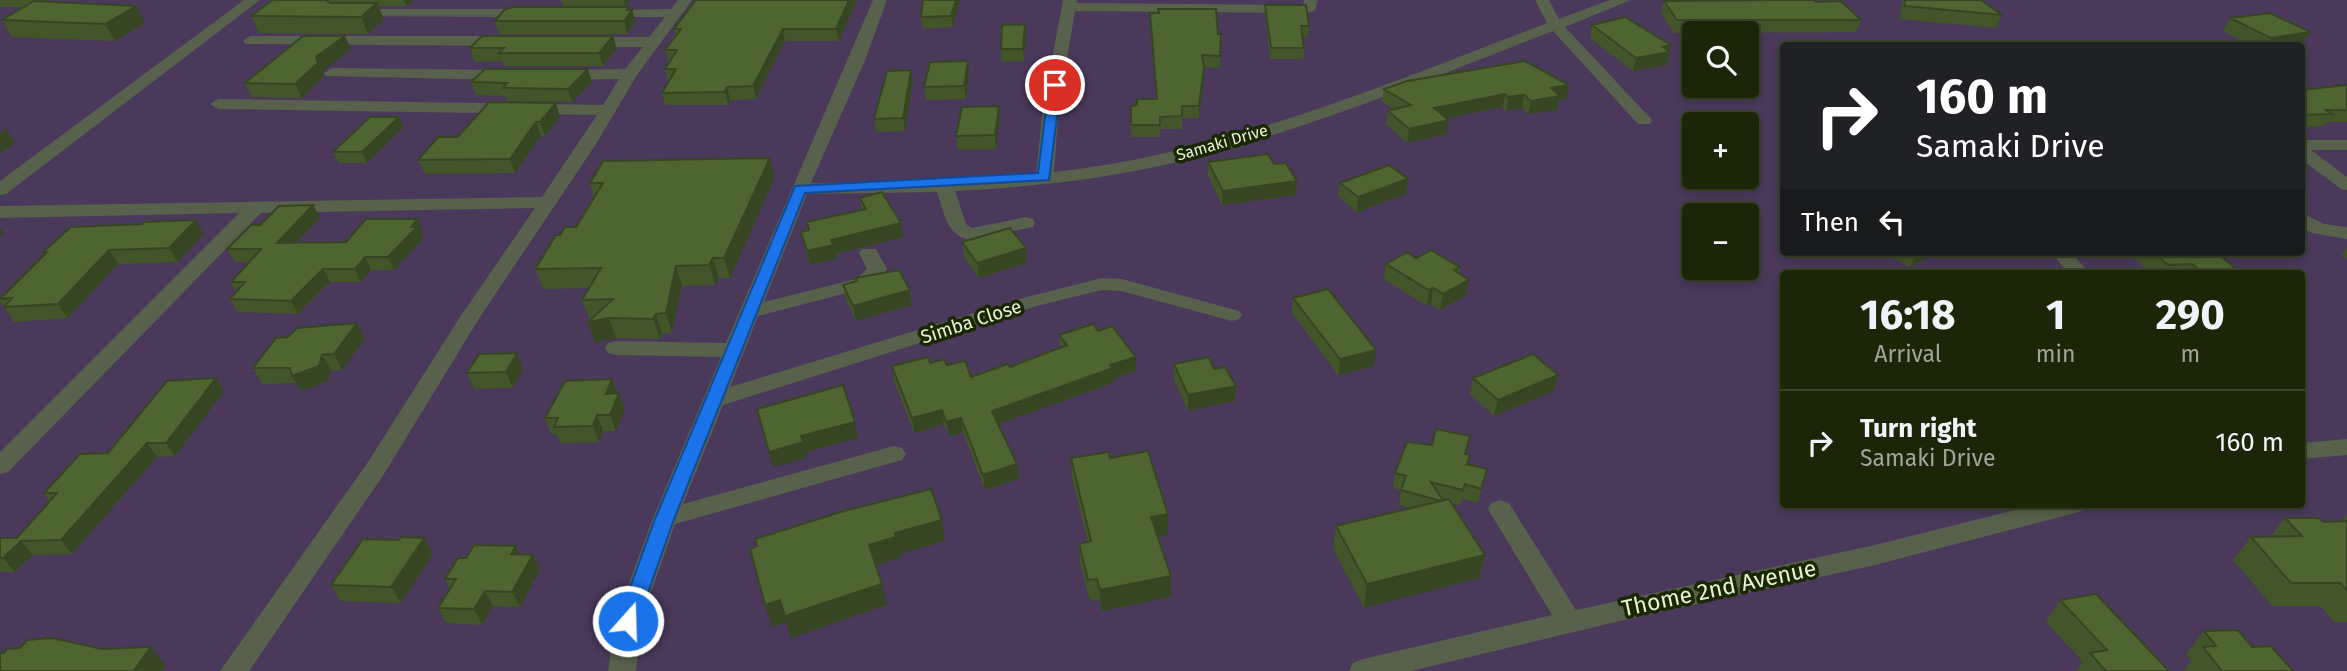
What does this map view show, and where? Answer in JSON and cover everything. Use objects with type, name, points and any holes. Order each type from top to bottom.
[{"type":"street","points":[[0,190],[253,0]]},
{"type":"street","points":[[622,671],[628,621],[665,519],[880,0]]},
{"type":"street","points":[[1045,177],[1051,107],[1069,3],[1307,9],[1311,0]]},
{"type":"street","points":[[1542,0],[1555,24],[1644,120]]},
{"type":"street","name":"Samaki Drive","points":[[800,189],[1045,177],[1167,159],[1264,131],[1624,0]]},
{"type":"street","points":[[589,13],[681,6]]},
{"type":"street","points":[[234,671],[376,468],[470,317],[630,74],[681,6]]},
{"type":"street","points":[[337,13],[548,13]]},
{"type":"street","points":[[356,41],[379,21]]},
{"type":"street","points":[[251,41],[519,41]]},
{"type":"street","points":[[573,41],[654,41]]},
{"type":"street","points":[[332,73],[524,75]]},
{"type":"street","points":[[551,75],[630,74]]},
{"type":"street","points":[[218,104],[608,110]]},
{"type":"street","points":[[2305,147],[2347,145]]},
{"type":"street","points":[[2305,148],[2347,176]]},
{"type":"street","points":[[2305,149],[2347,185]]},
{"type":"street","points":[[944,184],[961,231],[969,234],[1026,223]]},
{"type":"street","points":[[0,212],[547,202]]},
{"type":"street","points":[[0,466],[255,208]]},
{"type":"street","points":[[2305,221],[2319,229],[2347,233]]},
{"type":"street","points":[[750,313],[863,283],[872,278],[877,270],[869,253]]},
{"type":"street","points":[[2064,256],[2076,270]]},
{"type":"street","name":"Simba Close","points":[[713,400],[1030,302],[1102,284],[1122,285],[1232,315]]},
{"type":"street","points":[[616,348],[735,350]]},
{"type":"street","points":[[2305,451],[2347,447]]},
{"type":"street","points":[[665,519],[894,454]]},
{"type":"street","name":"Thome 2nd Avenue","points":[[1363,671],[1875,555],[2059,508]]},
{"type":"street","points":[[1500,509],[1570,622]]},
{"type":"shaded area","points":[[0,0],[2347,0],[2347,671],[0,671]]},
{"type":"building","points":[[273,0],[377,3],[361,17],[251,16]]},
{"type":"building","points":[[696,0],[849,0],[836,29],[783,29],[753,86],[727,87],[725,92],[662,93],[676,69],[665,69],[677,50],[665,50],[681,29],[674,29]]},
{"type":"building","points":[[923,0],[956,0],[951,16],[921,17]]},
{"type":"building","points":[[1905,0],[1981,0],[2002,15],[1905,6]]},
{"type":"building","points":[[34,1],[136,6],[105,24],[2,20]]},
{"type":"building","points":[[1664,1],[1841,1],[1861,20],[1677,20]]},
{"type":"building","points":[[1265,5],[1306,5],[1309,26],[1301,26],[1304,48],[1271,48]]},
{"type":"building","points":[[629,7],[627,10],[632,10],[624,21],[495,21],[505,9]]},
{"type":"building","points":[[1158,9],[1216,9],[1218,34],[1221,34],[1220,56],[1202,55],[1204,68],[1199,106],[1182,106],[1182,116],[1160,117],[1160,125],[1131,125],[1131,106],[1137,105],[1137,99],[1157,99],[1150,13],[1159,13]]},
{"type":"building","points":[[2270,13],[2310,32],[2271,38],[2230,18]]},
{"type":"building","points":[[1625,17],[1671,45],[1663,47],[1670,52],[1636,58],[1592,25]]},
{"type":"building","points":[[1025,24],[1023,49],[1001,49],[1002,25]]},
{"type":"building","points":[[303,36],[345,36],[316,57],[318,63],[295,84],[245,83]]},
{"type":"building","points":[[482,36],[613,36],[599,53],[499,53],[504,48],[470,48]]},
{"type":"building","points":[[968,61],[964,86],[924,87],[930,62]]},
{"type":"building","points":[[1525,61],[1569,85],[1551,88],[1560,96],[1531,101],[1524,95],[1508,97],[1505,94],[1434,108],[1449,120],[1409,129],[1388,111],[1411,105],[1384,89],[1407,81]]},
{"type":"building","points":[[485,69],[588,69],[568,89],[503,88],[507,83],[471,82]]},
{"type":"building","points":[[911,70],[903,118],[874,119],[887,71]]},
{"type":"building","points":[[2347,85],[2347,110],[2326,110],[2332,114],[2305,115],[2305,90]]},
{"type":"building","points":[[489,102],[556,103],[540,122],[536,122],[510,159],[418,160],[438,137],[458,137]]},
{"type":"building","points":[[999,106],[995,135],[956,136],[962,107]]},
{"type":"building","points":[[370,117],[399,117],[362,152],[333,152]]},
{"type":"building","points":[[1268,154],[1274,164],[1286,163],[1297,181],[1223,191],[1208,162]]},
{"type":"building","points":[[770,158],[724,258],[713,258],[709,265],[676,266],[666,313],[656,314],[653,319],[609,318],[588,322],[613,299],[582,300],[601,268],[535,269],[556,235],[560,235],[565,227],[576,227],[603,183],[590,183],[603,161]]},
{"type":"building","points":[[1389,165],[1408,179],[1358,197],[1340,183]]},
{"type":"building","points":[[882,192],[901,223],[831,240],[833,245],[807,251],[801,232],[809,230],[807,222],[866,209],[860,198]]},
{"type":"building","points":[[313,205],[277,243],[346,242],[366,219],[418,219],[411,227],[417,227],[388,257],[365,257],[355,269],[323,269],[291,301],[230,299],[245,282],[231,282],[261,249],[227,249],[251,225],[260,225],[279,206]]},
{"type":"building","points":[[196,220],[169,248],[109,250],[58,304],[4,307],[12,298],[0,299],[47,252],[43,252],[71,227]]},
{"type":"building","points":[[1010,228],[1026,248],[977,263],[962,242]]},
{"type":"building","points":[[1431,250],[1460,267],[1454,270],[1469,280],[1443,294],[1433,288],[1429,290],[1386,264],[1407,252],[1416,258]]},
{"type":"building","points":[[2158,256],[2221,256],[2237,270],[2199,270],[2192,264],[2168,265]]},
{"type":"building","points":[[899,270],[910,290],[853,306],[843,285],[857,281],[855,278]]},
{"type":"building","points":[[1328,289],[1376,350],[1340,359],[1293,298]]},
{"type":"building","points":[[357,323],[334,354],[322,355],[319,366],[292,376],[290,368],[253,368],[276,338],[288,337],[297,328]]},
{"type":"building","points":[[1093,324],[1098,331],[1112,326],[1136,357],[1110,365],[1113,368],[992,411],[1017,464],[983,475],[961,418],[946,422],[942,410],[912,418],[892,366],[928,357],[930,363],[944,359],[947,365],[965,361],[971,377],[1008,364],[1010,367],[1067,345],[1059,335]]},
{"type":"building","points":[[517,353],[506,372],[467,373],[479,354]]},
{"type":"building","points":[[1533,354],[1558,375],[1498,400],[1473,378]]},
{"type":"building","points":[[1209,357],[1214,369],[1225,367],[1236,386],[1188,395],[1174,364]]},
{"type":"building","points":[[216,378],[166,443],[147,443],[61,540],[21,541],[0,558],[0,538],[17,538],[57,493],[44,493],[80,454],[108,453],[167,381]]},
{"type":"building","points":[[612,379],[606,394],[619,393],[610,415],[597,415],[593,426],[554,427],[558,418],[545,418],[565,381]]},
{"type":"building","points":[[843,385],[855,422],[801,436],[803,442],[769,452],[757,409]]},
{"type":"building","points":[[1436,429],[1470,436],[1465,454],[1470,455],[1467,464],[1487,469],[1481,489],[1465,484],[1463,490],[1431,482],[1443,500],[1441,501],[1401,490],[1406,476],[1395,473],[1407,442],[1432,445]]},
{"type":"building","points":[[1148,451],[1168,514],[1151,517],[1171,576],[1100,590],[1097,579],[1088,580],[1079,544],[1091,541],[1071,458],[1109,452],[1110,458]]},
{"type":"building","points":[[931,489],[942,520],[895,533],[896,537],[869,545],[882,584],[785,616],[780,600],[765,605],[750,549],[757,546],[755,539],[844,511]]},
{"type":"building","points":[[1449,499],[1485,555],[1367,584],[1336,526]]},
{"type":"building","points":[[2285,518],[2319,518],[2323,522],[2347,521],[2347,590],[2340,583],[2291,583],[2251,537],[2302,536]]},
{"type":"building","points":[[401,537],[424,538],[391,587],[331,585],[363,539],[399,540]]},
{"type":"building","points":[[474,545],[516,546],[511,554],[533,555],[512,592],[485,591],[474,609],[438,608],[456,579],[445,579],[458,558],[466,558]]},
{"type":"building","points":[[2096,594],[2169,671],[2100,671],[2105,670],[2090,653],[2107,650],[2060,600]]},
{"type":"building","points":[[2238,630],[2252,647],[2271,646],[2293,671],[2222,671],[2203,647],[2216,646],[2204,631]]},
{"type":"building","points":[[52,638],[102,649],[151,647],[135,669],[146,668],[144,671],[0,671],[0,653],[7,649],[20,648],[27,640]]},
{"type":"route","points":[[628,621],[665,519],[800,189],[1045,177],[1055,85]]}]
